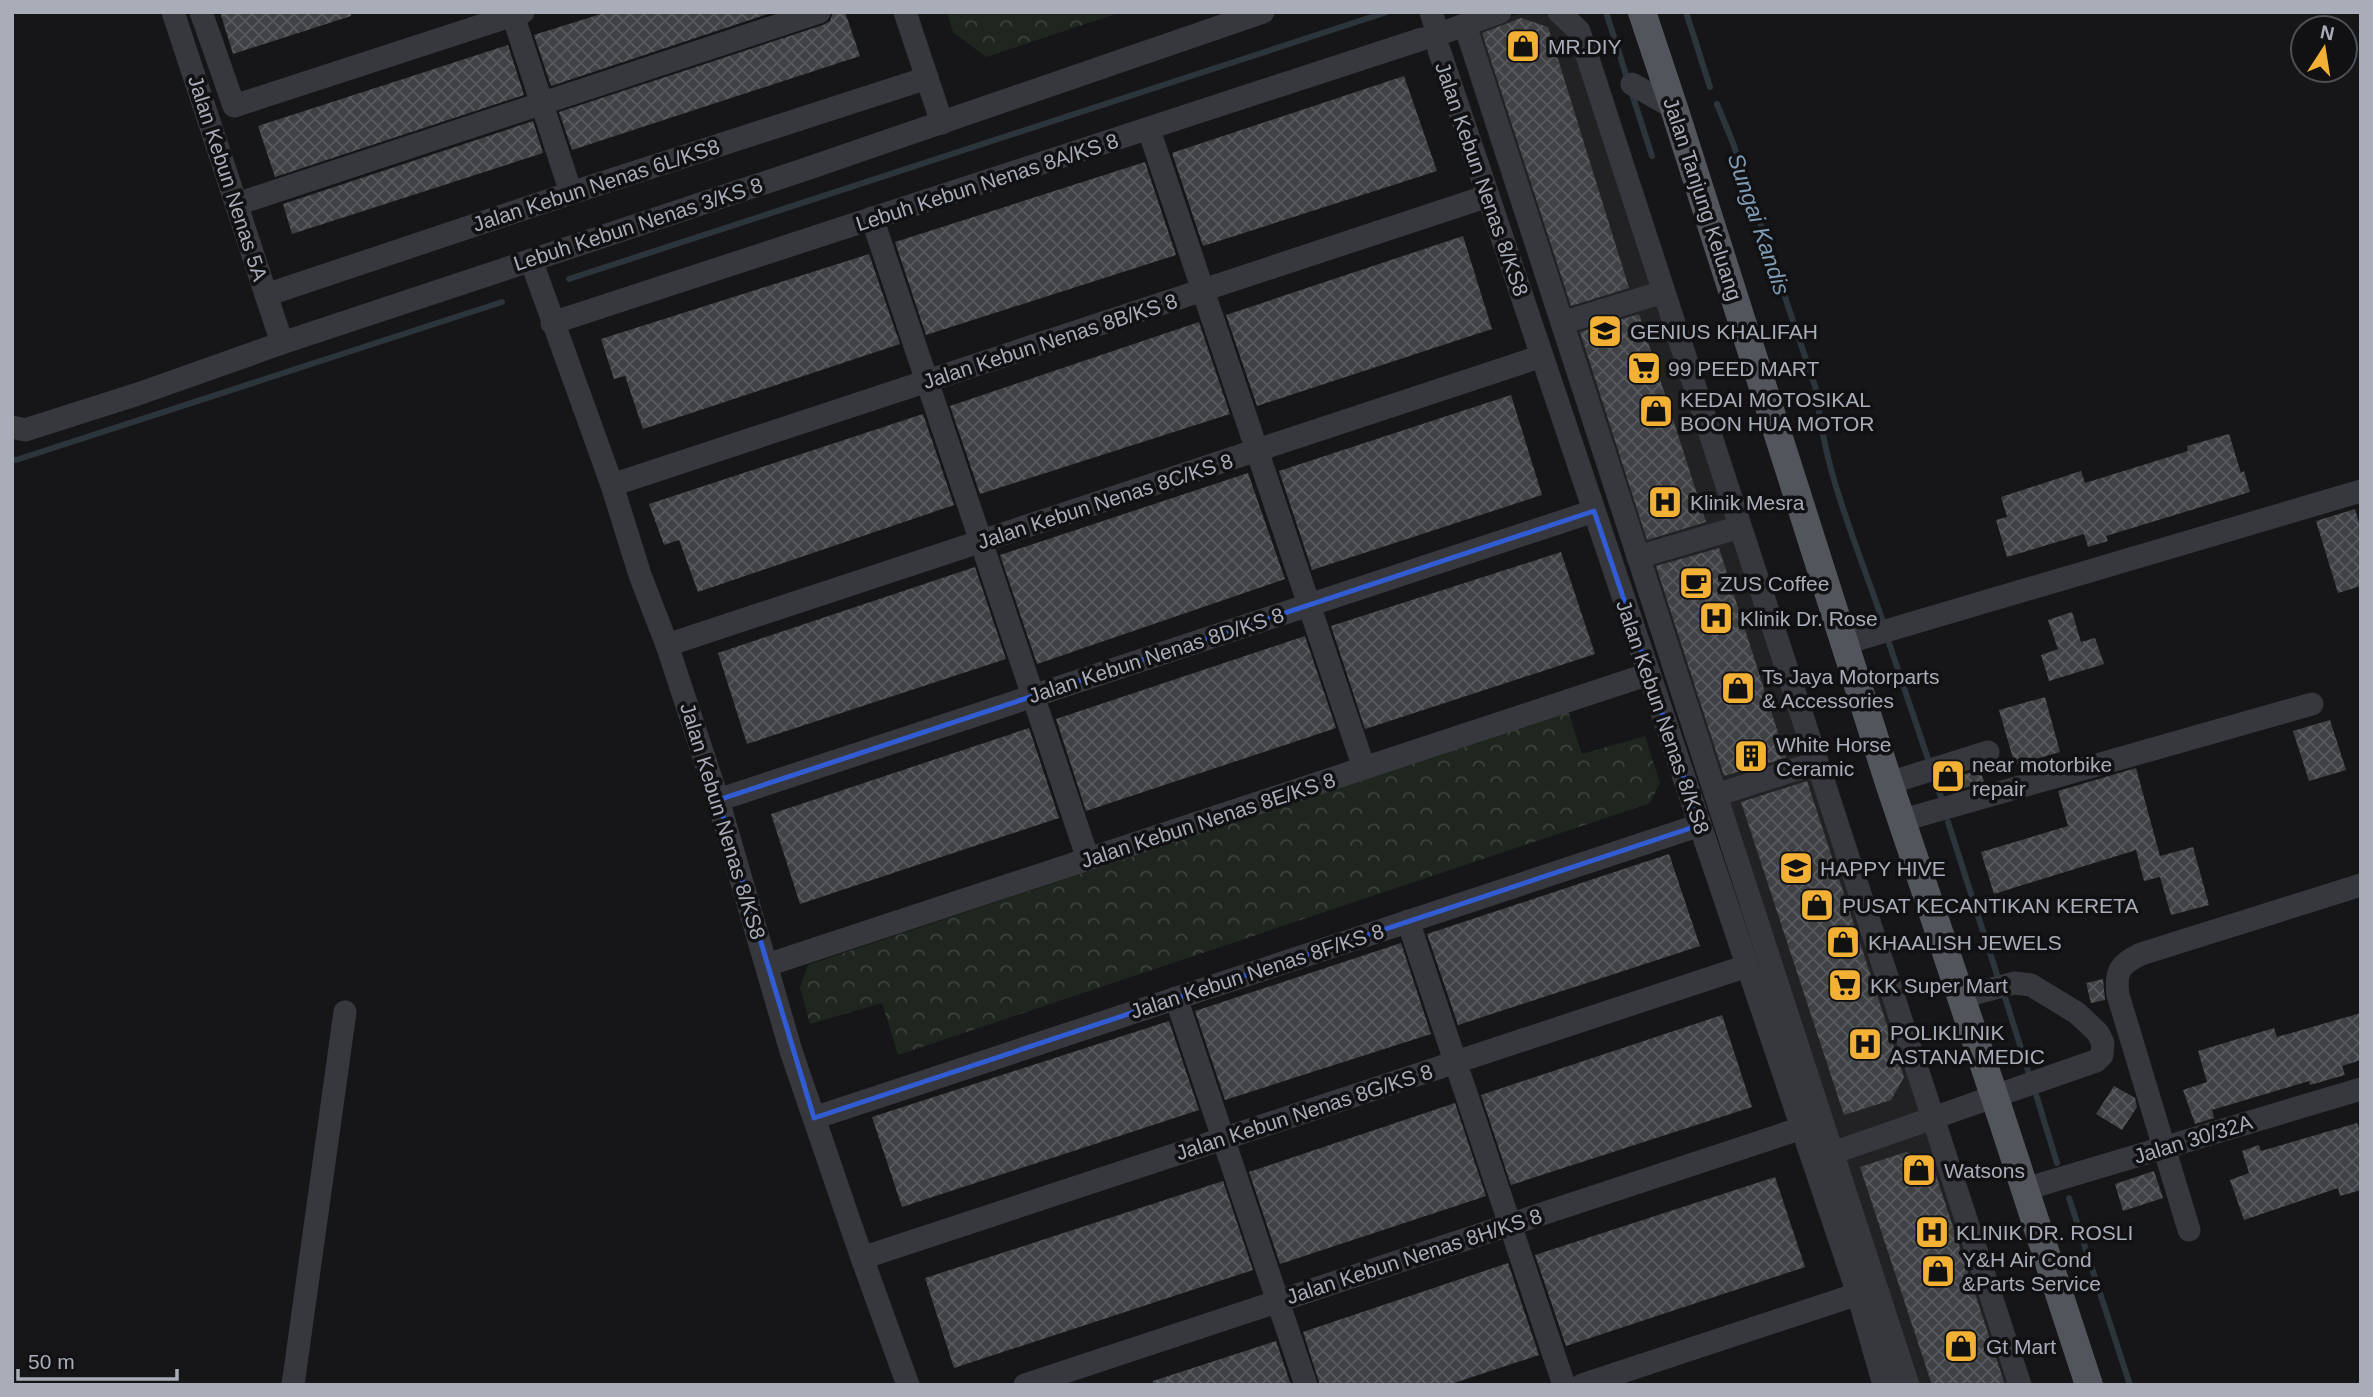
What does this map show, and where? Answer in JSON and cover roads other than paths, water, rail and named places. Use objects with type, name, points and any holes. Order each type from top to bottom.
[{"type":"main road","name":"Jalan Tanjung Keluang","points":[[1642,12],[1889,783],[1975,994],[1995,1098],[2089,1385]]},
{"type":"street","name":"Jalan Kebun Nenas 5A","points":[[173,12],[282,343]]},
{"type":"street","points":[[201,12],[234,106],[516,13],[571,193]]},
{"type":"street","points":[[237,204],[819,12]]},
{"type":"street","points":[[905,12],[942,122]]},
{"type":"street","name":"Lebuh Kebun Nenas 3/KS 8","points":[[12,427],[25,430],[138,394],[1263,12]]},
{"type":"street","points":[[1500,12],[1465,25],[1908,1385]]},
{"type":"street","points":[[1559,12],[1579,31],[2020,1385]]},
{"type":"street","name":"Lebuh Kebun Nenas 8A/KS 8","points":[[552,323],[1149,130],[1432,32],[1445,32],[1465,25]]},
{"type":"street","name":"Jalan Kebun Nenas 8/KS8","points":[[1432,32],[1858,1294],[1884,1385]]},
{"type":"street","name":"Jalan Kebun Nenas 6L/KS8","points":[[266,295],[927,78]]},
{"type":"street","points":[[1632,84],[1674,108]]},
{"type":"street","points":[[1149,130],[1364,768]]},
{"type":"street","name":"Jalan Kebun Nenas 8B/KS 8","points":[[612,485],[1488,196]]},
{"type":"street","points":[[872,218],[1088,859]]},
{"type":"street","name":"Jalan Kebun Nenas 8/KS8","points":[[531,260],[612,485],[640,575],[667,645],[718,800],[791,1051],[908,1385]]},
{"type":"street","points":[[1562,323],[1663,292]]},
{"type":"street","name":"Jalan Kebun Nenas 8C/KS 8","points":[[667,645],[1542,356]]},
{"type":"street","points":[[1844,643],[2361,491]]},
{"type":"street","name":"Jalan Kebun Nenas 8D/KS 8","points":[[718,800],[1594,511]]},
{"type":"street","points":[[1639,557],[1740,527]]},
{"type":"street","name":"Jalan Kebun Nenas 8E/KS 8","points":[[767,965],[1649,674]]},
{"type":"street","points":[[1903,820],[2312,704]]},
{"type":"street","points":[[1889,783],[1988,752]]},
{"type":"street","points":[[1717,795],[1816,763]]},
{"type":"street","name":"Jalan Kebun Nenas 8F/KS 8","points":[[814,1118],[1700,825]]},
{"type":"street","points":[[2189,1230],[2118,995],[2116,978],[2126,961],[2141,954],[2361,885]]},
{"type":"street","points":[[1408,921],[1564,1385]]},
{"type":"street","name":"Jalan Kebun Nenas 8G/KS 8","points":[[862,1258],[1747,966]]},
{"type":"street","points":[[1832,1153],[1995,1098],[2096,1061],[2102,1055],[2103,1043],[2098,1032],[2077,1013],[2031,985],[2014,983],[1975,994]]},
{"type":"street","points":[[1176,998],[1306,1385]]},
{"type":"street","points":[[293,1385],[345,1012]]},
{"type":"street","name":"Jalan 30/32A","points":[[2025,1189],[2361,1089]]},
{"type":"street","name":"Jalan Kebun Nenas 8H/KS 8","points":[[1025,1385],[1802,1128]]},
{"type":"street","points":[[1582,1385],[1858,1294]]},
{"type":"waterway","points":[[569,279],[1387,12]]},
{"type":"waterway","points":[[1606,12],[1628,81]]},
{"type":"waterway","name":"Sungai Kandis","points":[[1686,12],[1710,87]]},
{"type":"waterway","points":[[1631,91],[1652,156]]},
{"type":"waterway","name":"Sungai Kandis","points":[[1717,104],[1733,143],[1817,392],[1826,451],[1834,481],[1884,625]]},
{"type":"waterway","points":[[12,459],[16,460],[502,302]]},
{"type":"waterway","name":"Sungai Kandis","points":[[1889,643],[1930,765]]},
{"type":"waterway","name":"Sungai Kandis","points":[[1935,779],[1943,803]]},
{"type":"waterway","name":"Sungai Kandis","points":[[1948,822],[1999,981]]},
{"type":"waterway","name":"Sungai Kandis","points":[[2003,991],[2030,1077]]},
{"type":"waterway","name":"Sungai Kandis","points":[[2034,1088],[2057,1163]]},
{"type":"waterway","name":"Sungai Kandis","points":[[2069,1198],[2130,1385]]},
{"type":"place","name":"MR.DIY","points":[[1523,46]]},
{"type":"place","name":"GENIUS KHALIFAH","points":[[1605,331]]},
{"type":"place","name":"99 PEED MART","points":[[1644,368]]},
{"type":"place","name":"KEDAI MOTOSIKAL BOON HUA MOTOR","points":[[1656,411]]},
{"type":"place","name":"Klinik Mesra","points":[[1665,502]]},
{"type":"place","name":"ZUS Coffee","points":[[1696,583]]},
{"type":"place","name":"Klinik Dr. Rose","points":[[1716,618]]},
{"type":"place","name":"Ts Jaya Motorparts & Accessories","points":[[1738,688]]},
{"type":"place","name":"White Horse Ceramic","points":[[1751,756]]},
{"type":"place","name":"near motorbike repair","points":[[1948,776]]},
{"type":"place","name":"HAPPY HIVE","points":[[1796,868]]},
{"type":"place","name":"PUSAT KECANTIKAN KERETA","points":[[1817,905]]},
{"type":"place","name":"KHAALISH JEWELS","points":[[1843,942]]},
{"type":"place","name":"KK Super Mart","points":[[1845,985]]},
{"type":"place","name":"POLIKLINIK ASTANA MEDIC","points":[[1865,1044]]},
{"type":"place","name":"Watsons","points":[[1919,1170]]},
{"type":"place","name":"KLINIK DR. ROSLI","points":[[1932,1232]]},
{"type":"place","name":"Y&H Air Cond &Parts Service","points":[[1938,1271]]},
{"type":"place","name":"Gt Mart","points":[[1961,1346]]}]
